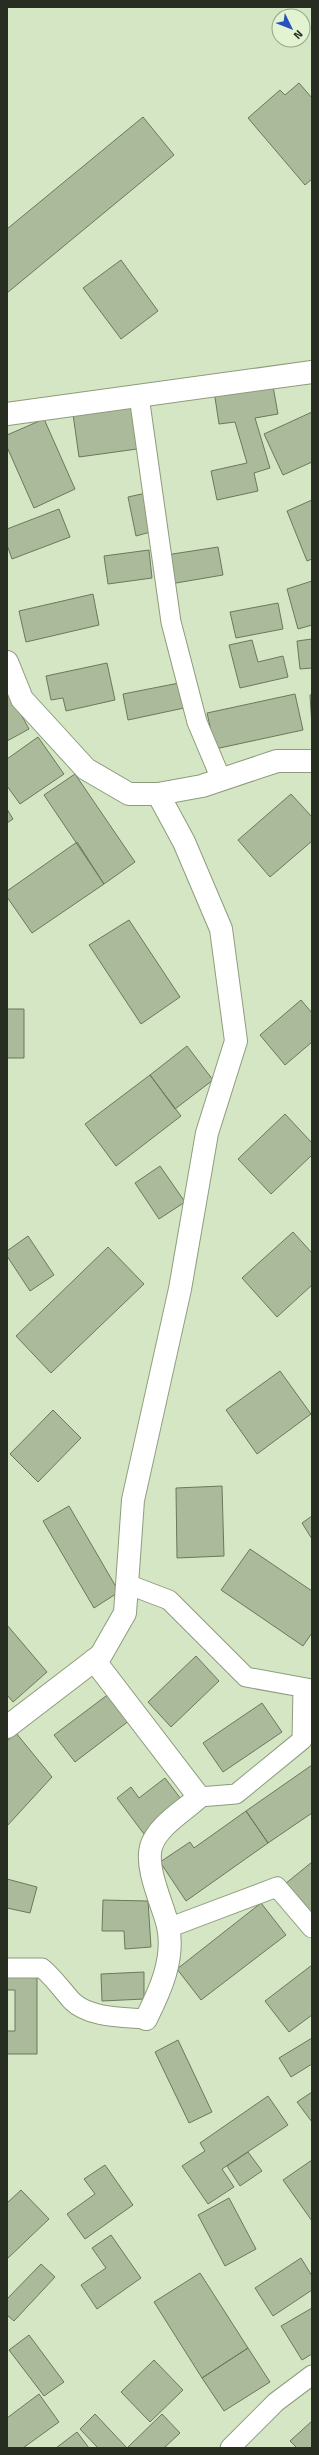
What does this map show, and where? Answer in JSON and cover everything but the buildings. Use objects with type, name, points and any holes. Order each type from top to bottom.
[{"type":"street","points":[[7,414],[312,372]]},
{"type":"street","points":[[7,662],[22,699],[86,769],[129,794],[158,794],[202,786],[277,761],[312,761]]},
{"type":"street","points":[[7,1727],[101,1655],[125,1612],[133,1500],[180,1289],[207,1133],[236,1040],[221,929],[184,842],[158,794]]},
{"type":"street","points":[[94,1660],[199,1797],[157,1834],[151,1848],[152,1866],[168,1928],[169,1954],[162,1987],[146,2019]]},
{"type":"lane","points":[[139,396],[171,622],[197,722],[221,779]]},
{"type":"lane","points":[[127,1584],[169,1600],[246,1677],[307,1688],[302,1740],[236,1794],[199,1797]]},
{"type":"lane","points":[[168,1928],[277,1887],[312,1928]]},
{"type":"lane","points":[[7,1968],[42,1968],[55,1979],[73,2002],[87,2011],[146,2019]]},
{"type":"lane","points":[[230,2448],[276,2402],[312,2375]]}]
